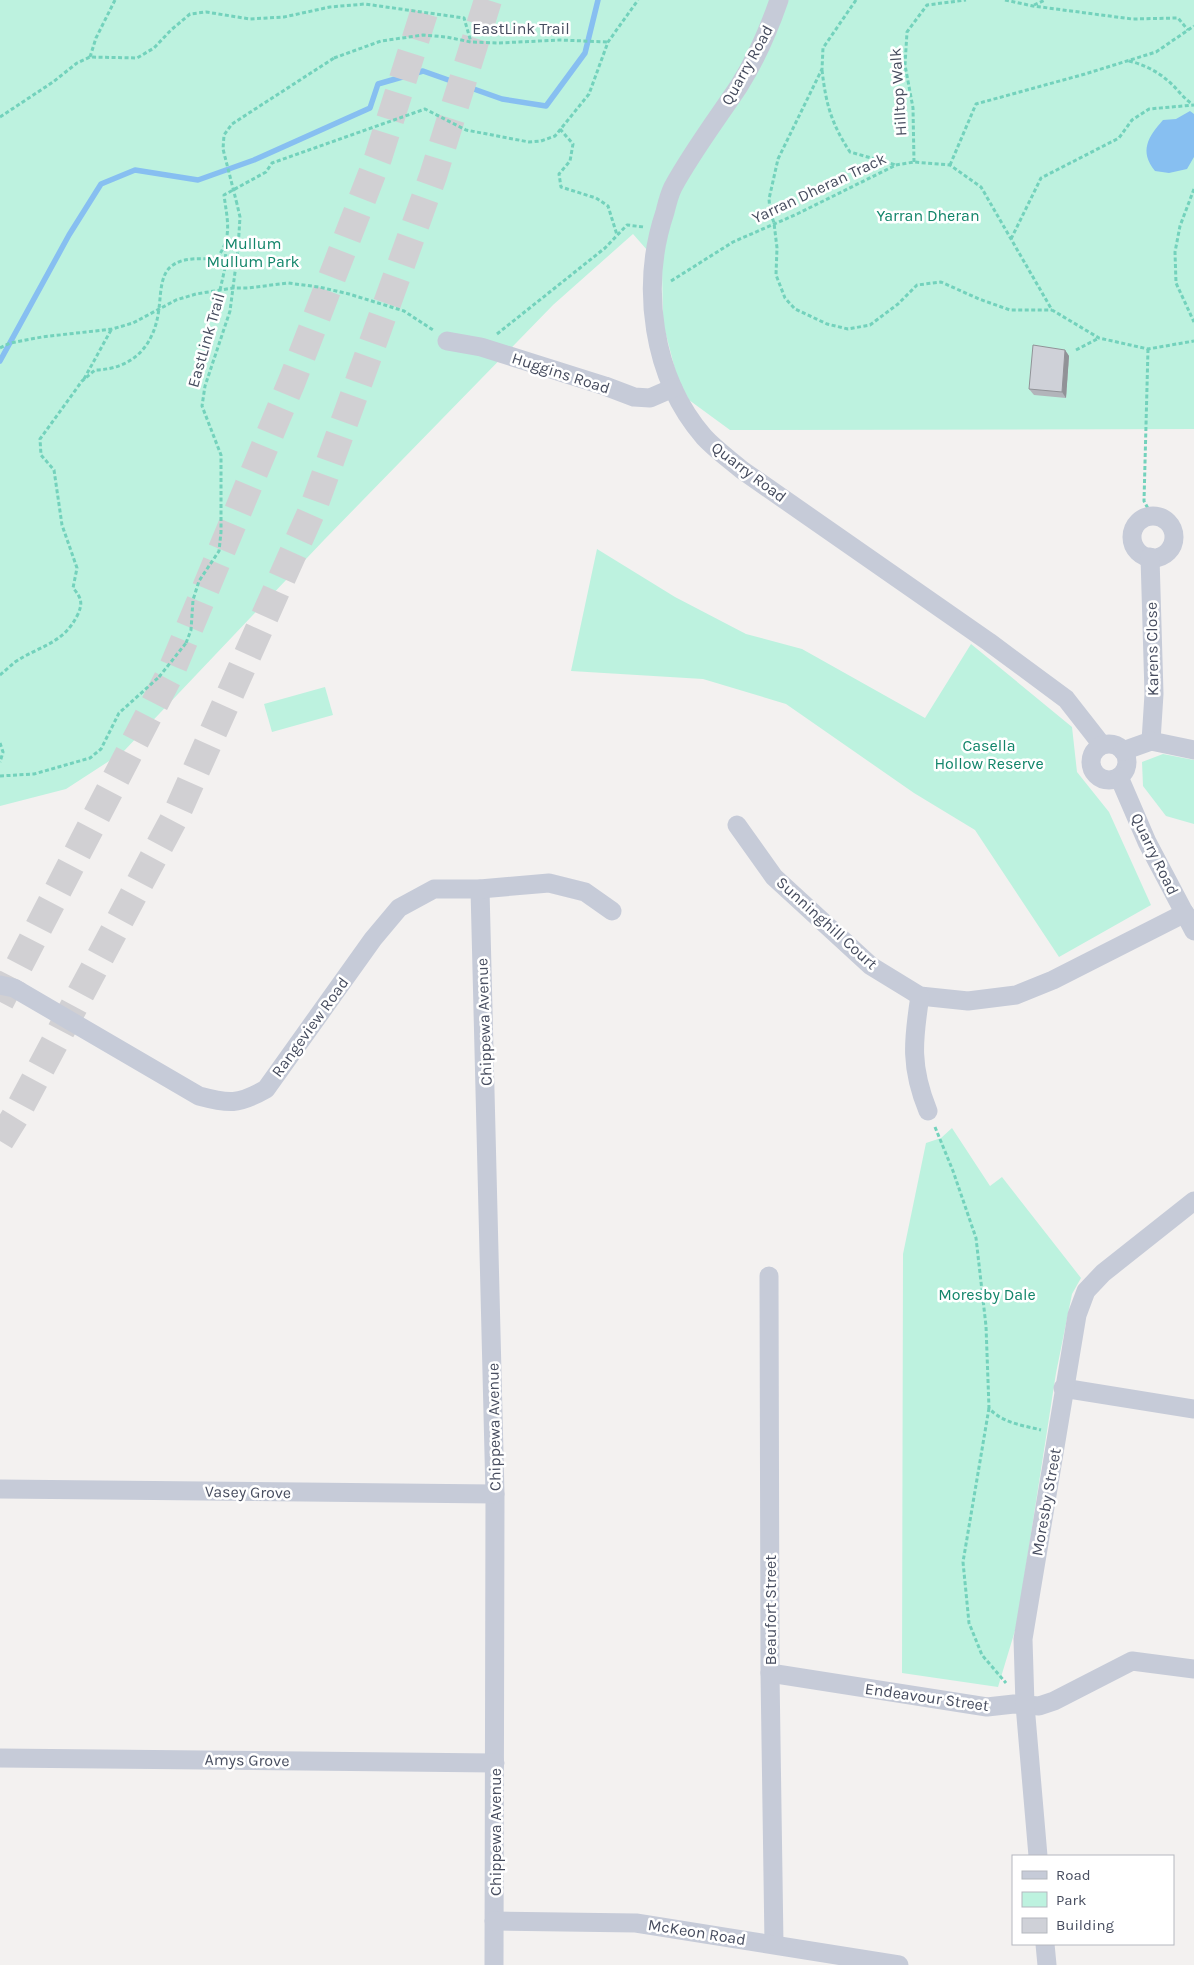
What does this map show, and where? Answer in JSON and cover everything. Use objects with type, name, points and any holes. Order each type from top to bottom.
[{"type":"street","name":"Quarry Road","points":[[779,0],[767,33],[740,84],[673,188],[659,228],[651,275],[655,330],[664,364],[674,388],[685,410],[705,438],[742,470],[989,642],[1066,699],[1102,745]]},
{"type":"street","name":"Huggins Road","points":[[447,342],[481,347],[606,386],[634,397],[650,398],[674,388]]},
{"type":"street","points":[[1152,516],[1165,519],[1173,530],[1174,537],[1172,544],[1164,554],[1150,557],[1138,551],[1132,539],[1133,532],[1140,521],[1152,516]]},
{"type":"street","name":"Karens Close","points":[[1150,557],[1154,694],[1151,741]]},
{"type":"street","points":[[1124,751],[1151,741],[1194,750]]},
{"type":"street","points":[[1114,744],[1124,751],[1127,762],[1126,768],[1119,777],[1113,780],[1102,778],[1093,770],[1091,765],[1093,753],[1102,745],[1114,744]]},
{"type":"street","name":"Quarry Road","points":[[1119,777],[1147,842],[1194,931]]},
{"type":"street","name":"Sunninghill Court","points":[[737,825],[774,877],[871,966],[920,996],[968,1001],[1016,995],[1053,980],[1185,913]]},
{"type":"street","name":"Rangeview Road","points":[[0,985],[14,988],[199,1096],[219,1101],[236,1102],[251,1098],[266,1089],[373,939],[399,908],[434,889],[480,889],[549,882],[585,892],[612,911]]},
{"type":"street","name":"Chippewa Avenue","points":[[480,889],[495,1494],[494,1965]]},
{"type":"street","points":[[920,996],[913,1056],[920,1091],[928,1111]]},
{"type":"street","name":"Moresby Street","points":[[1038,1855],[1026,1705],[1023,1639],[1076,1315],[1086,1291],[1103,1273],[1194,1202]]},
{"type":"street","name":"Beaufort Street","points":[[769,1276],[770,1673],[774,1944]]},
{"type":"street","points":[[1064,1388],[1194,1409]]},
{"type":"street","name":"Vasey Grove","points":[[0,1489],[495,1494]]},
{"type":"street","name":"Endeavour Street","points":[[770,1673],[987,1707],[1014,1704],[1039,1706],[1054,1701],[1132,1661],[1194,1669]]},
{"type":"street","name":"Amys Grove","points":[[0,1758],[495,1763]]},
{"type":"street","name":"McKeon Road","points":[[494,1921],[636,1923],[899,1965]]},
{"type":"street","points":[[1045,1945],[1047,1965]]},
{"type":"path","points":[[90,57],[96,38],[114,0]]},
{"type":"path","points":[[220,291],[225,268],[228,226],[224,195],[266,172],[272,163],[425,109],[466,130],[530,142],[541,141],[555,136],[589,94],[608,42],[638,0]]},
{"type":"path","points":[[856,0],[823,48],[822,69],[825,94],[835,127],[850,152],[896,166]]},
{"type":"path","name":"Hilltop Walk","points":[[914,162],[914,108],[906,65],[907,32],[927,5],[966,0]]},
{"type":"path","points":[[1005,0],[1034,6],[1132,19],[1178,18],[1188,30]]},
{"type":"path","points":[[1034,6],[1045,0]]},
{"type":"path","points":[[0,117],[53,82],[77,63],[90,57],[137,58],[154,48],[190,14],[206,12],[250,19],[284,17],[330,7],[365,4],[459,16],[464,18],[467,23],[471,42]]},
{"type":"path","points":[[1194,26],[1156,52],[976,104],[950,165],[981,187],[1052,310],[1099,338],[1148,349],[1194,341]]},
{"type":"path","name":"EastLink Trail","points":[[0,776],[34,774],[90,758],[101,749],[119,713],[159,677],[186,643],[192,630],[193,600],[199,581],[219,551],[221,532],[221,455],[202,406],[205,386],[230,311],[233,288],[240,217],[223,149],[224,135],[232,124],[334,58],[381,41],[423,35],[471,42],[508,43],[560,40],[608,42]]},
{"type":"path","points":[[1128,61],[1139,63],[1167,80],[1183,98],[1194,105]]},
{"type":"path","points":[[822,69],[778,159],[769,199],[774,223],[776,275],[785,298],[795,309],[827,324],[848,329],[870,325],[898,304],[917,285],[941,282],[1010,310],[1052,310]]},
{"type":"path","points":[[1011,239],[1041,178],[1119,138],[1132,120],[1149,109],[1194,105]]},
{"type":"path","points":[[560,129],[572,144],[570,160],[558,174],[561,187],[596,198],[608,206],[617,236]]},
{"type":"path","name":"Yarran Dheran Track","points":[[652,292],[733,242],[797,214],[896,166],[914,162],[950,165]]},
{"type":"path","points":[[1194,191],[1180,226],[1174,252],[1176,283],[1194,322]]},
{"type":"path","points":[[481,347],[606,248],[627,225],[659,228]]},
{"type":"path","points":[[82,381],[95,370],[110,369],[136,357],[147,346],[159,310],[162,282],[171,266],[181,261],[198,258],[217,258],[226,246]]},
{"type":"path","points":[[0,348],[10,343],[42,337],[112,329],[133,323],[176,300],[196,294],[233,288],[288,283],[319,287],[349,294],[404,311],[447,342]]},
{"type":"path","points":[[0,675],[16,662],[52,644],[72,627],[82,606],[80,596],[73,588],[77,568],[62,525],[54,470],[41,455],[40,439],[82,381],[101,345],[112,329]]},
{"type":"path","points":[[1076,350],[1099,338]]},
{"type":"path","points":[[1148,349],[1144,501],[1152,516]]},
{"type":"path","points":[[0,743],[3,752],[0,762]]},
{"type":"path","points":[[928,1111],[953,1171],[976,1238],[986,1326],[989,1408],[963,1562],[969,1623],[982,1655],[1007,1683]]},
{"type":"path","points":[[989,1408],[996,1416],[1010,1422],[1057,1434]]},
{"type":"green space","name":"Mullum Mullum Park","points":[[0,0],[1194,0],[1194,429],[730,430],[689,400],[677,377],[663,323],[662,267],[633,234],[553,305],[324,540],[123,752],[66,789],[0,806]]},
{"type":"green space","name":"Casella Hollow Reserve","points":[[597,549],[675,597],[746,634],[802,649],[925,718],[971,644],[1072,727],[1077,772],[1109,812],[1151,905],[1059,957],[975,830],[914,793],[786,704],[703,679],[571,671]]},
{"type":"green space","points":[[325,687],[333,715],[272,732],[264,704]]},
{"type":"green space","points":[[1163,754],[1194,760],[1194,824],[1166,816],[1143,786],[1142,762]]},
{"type":"green space","name":"Moresby Dale","points":[[952,1128],[990,1186],[1002,1177],[1081,1278],[1072,1294],[1056,1373],[1017,1624],[998,1687],[902,1673],[903,1254],[926,1143],[941,1138]]},
{"type":"water","points":[[1190,111],[1194,114],[1194,157],[1187,169],[1169,173],[1155,171],[1147,157],[1147,144],[1153,132],[1163,120],[1176,119]]},
{"type":"building","points":[[1033,345],[1065,350],[1062,392],[1029,389]]},
{"type":"waterway","points":[[0,361],[69,235],[101,184],[135,170],[198,180],[254,160],[370,108],[378,84],[423,71],[502,99],[546,106],[585,53],[598,0]]},
{"type":"tunnel","points":[[0,1002],[171,672],[292,381],[378,158],[428,0]]},
{"type":"tunnel","points":[[0,1141],[16,1115],[177,813],[314,506],[433,176],[488,0]]},
{"type":"park label","name":"Yarran Dheran","points":[[928,215]]}]
